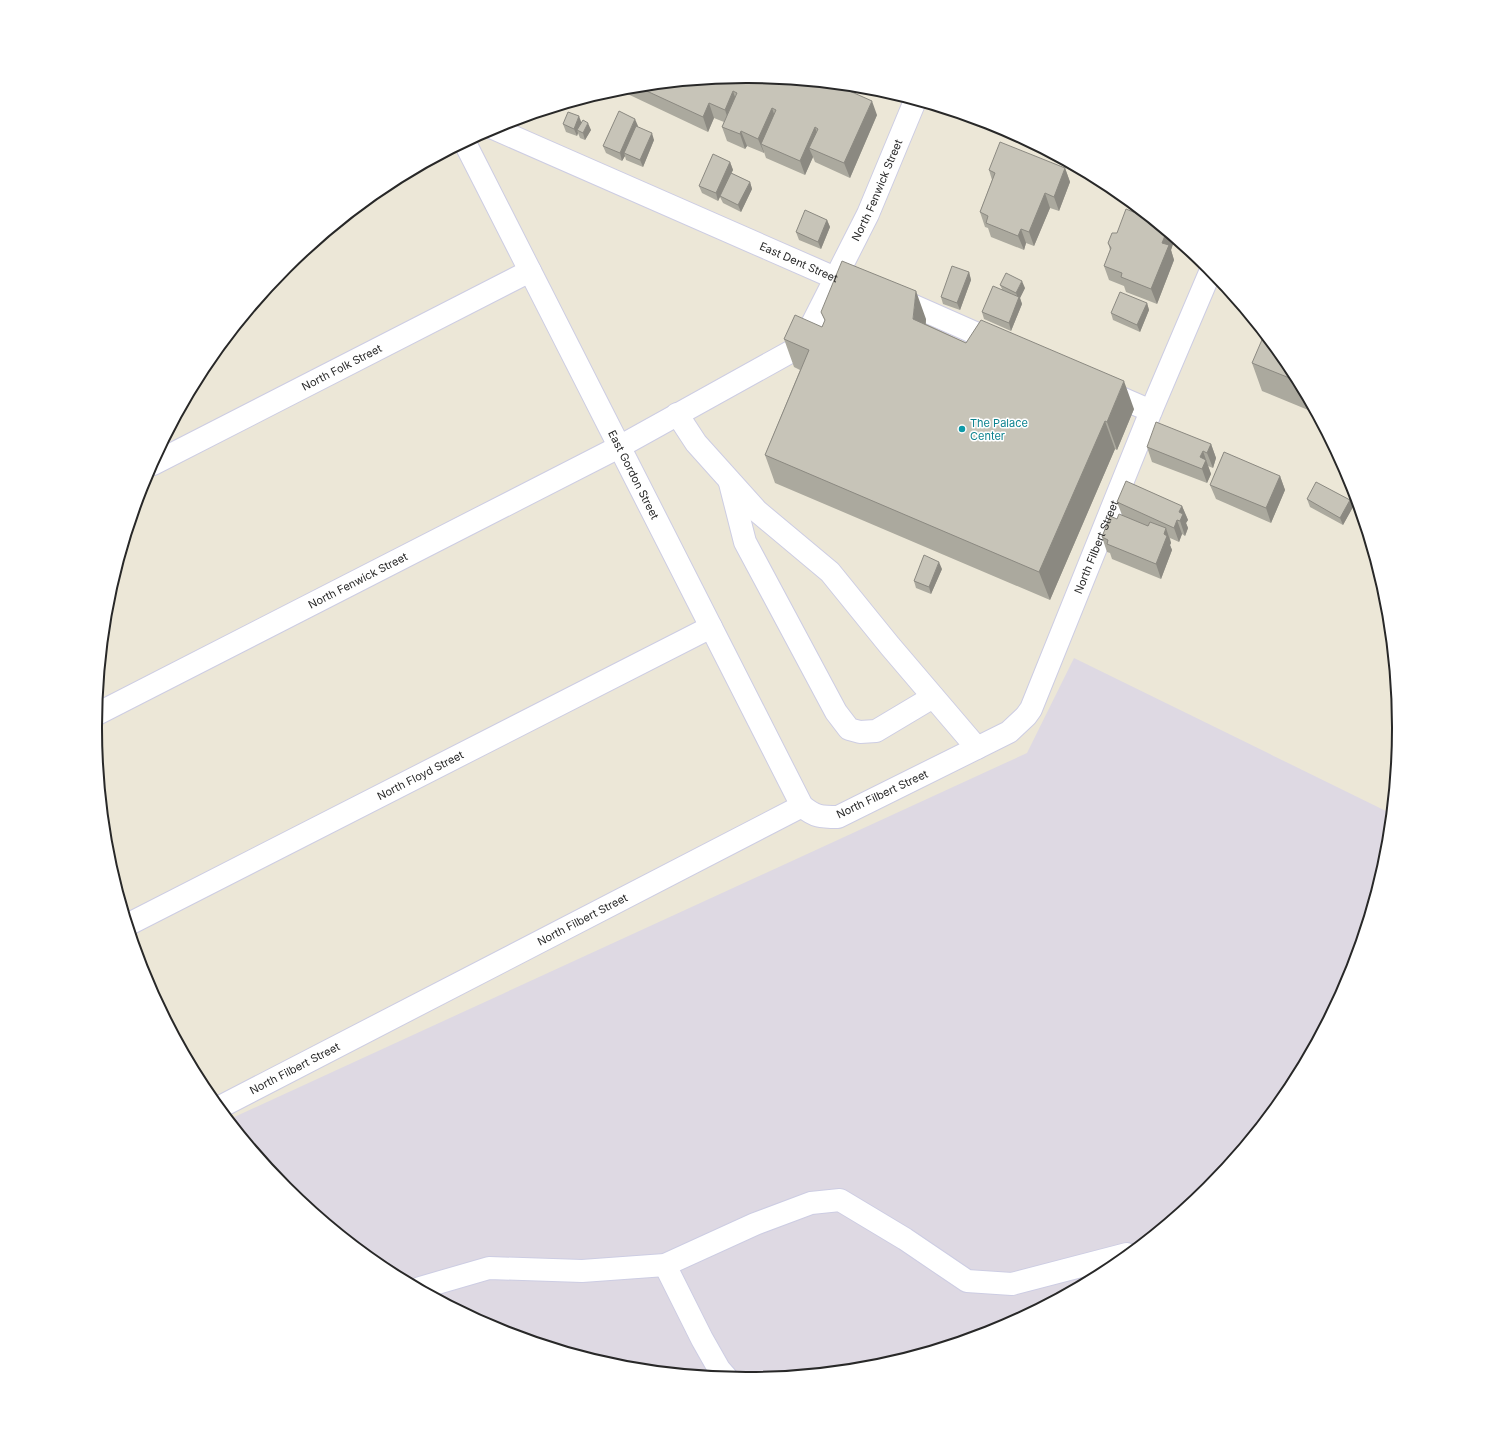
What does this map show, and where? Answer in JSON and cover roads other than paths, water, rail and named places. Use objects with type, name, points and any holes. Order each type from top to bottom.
[{"type":"street","name":"North Fenwick Street","points":[[103,711],[619,447],[801,346],[868,214],[913,105]]},
{"type":"street","name":"East Dent Street","points":[[501,132],[835,278],[895,298],[1016,351]]},
{"type":"street","name":"East Gordon Street","points":[[467,147],[802,806]]},
{"type":"street","name":"North Folk Street","points":[[161,460],[530,271]]},
{"type":"street","name":"North Filbert Street","points":[[225,1105],[802,806],[809,812],[819,817],[838,817],[1009,732],[1026,716],[1031,709],[1151,411],[1207,277]]},
{"type":"street","points":[[1087,383],[1151,411]]},
{"type":"street","points":[[678,414],[696,443],[757,511],[830,572],[977,748]]},
{"type":"street","points":[[729,480],[745,542],[836,712],[849,729],[860,732],[876,731],[933,697]]},
{"type":"street","name":"North Floyd Street","points":[[133,922],[711,627]]},
{"type":"street","points":[[426,1286],[489,1268],[582,1271],[665,1265],[755,1224],[811,1203],[840,1200],[905,1239],[967,1281],[1012,1284],[1112,1258]]},
{"type":"street","points":[[665,1265],[721,1371]]},
{"type":"place","name":"The Palace Center","points":[[962,429]]}]
